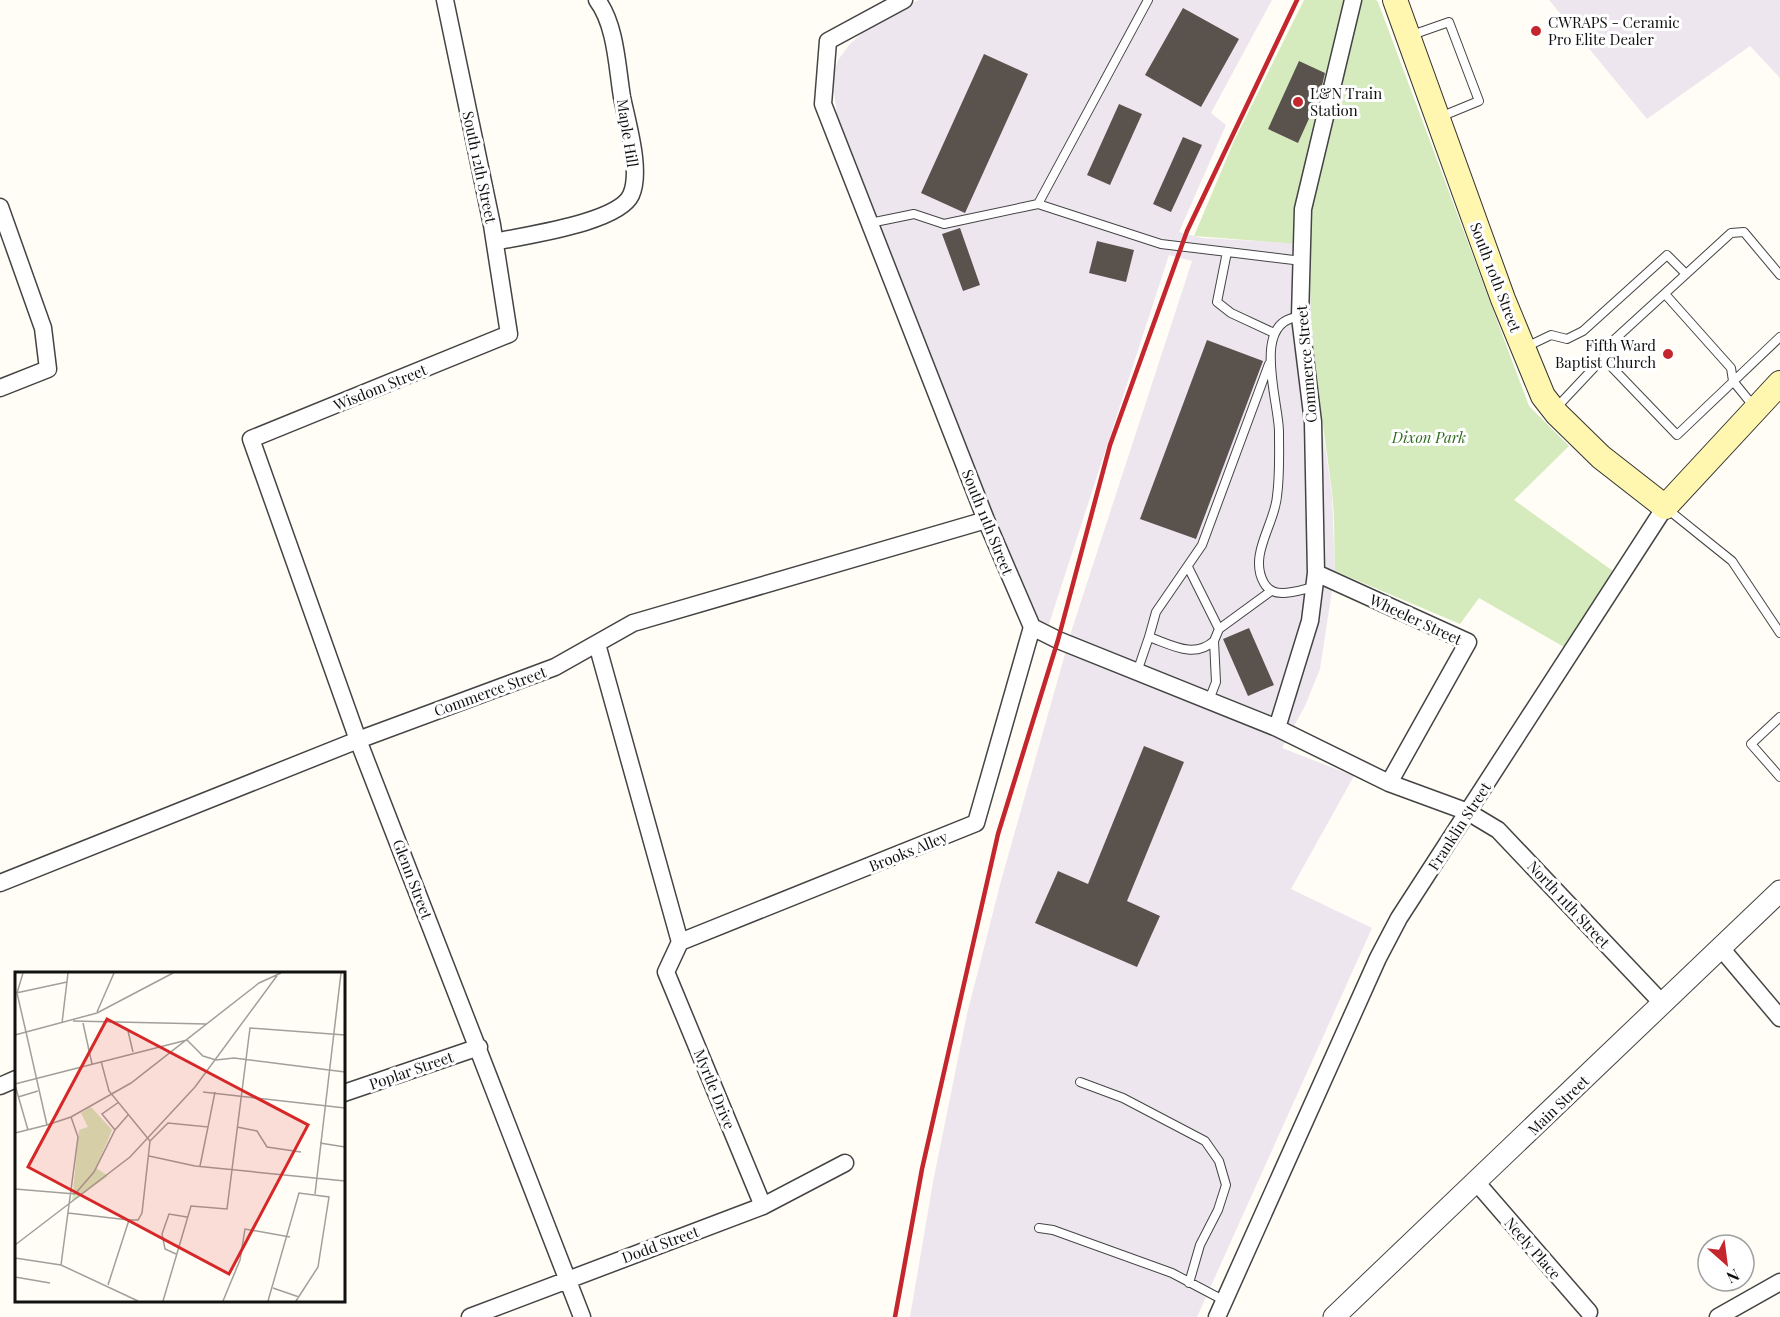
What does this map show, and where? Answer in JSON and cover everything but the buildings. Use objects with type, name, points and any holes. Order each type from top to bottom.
[{"type":"main road","name":"South 10th Street","points":[[1395,0],[1523,349],[1543,396],[1601,457],[1665,507]]},
{"type":"main road","name":"Franklin Street","points":[[1665,507],[1780,383]]},
{"type":"street","name":"South 12th Street","points":[[445,0],[495,242],[510,334]]},
{"type":"street","name":"Maple Hill","points":[[495,242],[598,218],[617,210],[631,196],[635,172],[632,149],[610,32],[597,0]]},
{"type":"street","points":[[887,3],[904,0]]},
{"type":"street","name":"Commerce Street","points":[[1277,728],[1310,621],[1315,580],[1312,422],[1300,317],[1304,208],[1353,0]]},
{"type":"street","name":"South 11th Street","points":[[887,3],[828,41],[823,104],[986,520],[1032,627]]},
{"type":"street","points":[[0,207],[43,328],[48,369],[0,388]]},
{"type":"street","name":"Wisdom Street","points":[[251,439],[510,334]]},
{"type":"street","name":"Glenn Street","points":[[251,439],[358,740],[582,1317]]},
{"type":"street","name":"Franklin Street","points":[[1217,1317],[1378,958],[1400,918],[1665,507]]},
{"type":"street","name":"Commerce Street","points":[[0,883],[358,740],[555,667],[633,623],[986,520]]},
{"type":"street","name":"Wheeler Street","points":[[1315,580],[1468,642],[1389,783]]},
{"type":"street","points":[[1032,627],[1058,640],[1277,728],[1389,783],[1468,812]]},
{"type":"street","name":"Brooks Alley","points":[[680,942],[976,823],[1032,627]]},
{"type":"street","points":[[597,644],[680,942]]},
{"type":"street","name":"North 11th Street","points":[[1468,812],[1498,830],[1663,1004]]},
{"type":"street","name":"Main Street","points":[[1334,1317],[1477,1183],[1720,946],[1780,891]]},
{"type":"street","name":"Myrtle Drive","points":[[680,942],[666,972],[763,1206]]},
{"type":"street","points":[[1720,946],[1780,1017]]},
{"type":"street","name":"Poplar Street","points":[[345,1094],[479,1047]]},
{"type":"street","points":[[0,1086],[15,1079]]},
{"type":"street","name":"Dodd Street","points":[[470,1317],[763,1206],[845,1163]]},
{"type":"street","name":"Neely Place","points":[[1477,1183],[1589,1312]]},
{"type":"street","points":[[1718,1317],[1780,1282]]},
{"type":"lane","points":[[1038,204],[1148,0]]},
{"type":"lane","points":[[1408,36],[1449,22],[1479,101],[1438,118]]},
{"type":"lane","points":[[870,223],[914,214],[944,224],[1038,204],[1161,244],[1302,261]]},
{"type":"lane","points":[[1554,410],[1603,358],[1615,339],[1731,233],[1743,231],[1780,275]]},
{"type":"lane","points":[[1227,252],[1217,302],[1231,313],[1274,333]]},
{"type":"lane","points":[[1523,349],[1551,335],[1568,339],[1583,331],[1667,255],[1686,274]]},
{"type":"lane","points":[[1665,294],[1731,368],[1733,381],[1756,408]]},
{"type":"lane","points":[[1137,672],[1156,612],[1170,588],[1188,567],[1202,545],[1270,361],[1274,333],[1282,321],[1300,317]]},
{"type":"lane","points":[[1603,358],[1677,435],[1780,337]]},
{"type":"lane","points":[[1270,361],[1280,429],[1277,498],[1259,556],[1263,583],[1278,594],[1315,580]]},
{"type":"lane","points":[[1665,507],[1732,561],[1780,633]]},
{"type":"lane","points":[[1188,567],[1219,629]]},
{"type":"lane","points":[[1209,700],[1216,682],[1214,641],[1219,629],[1271,591]]},
{"type":"lane","points":[[1149,638],[1188,651],[1205,649],[1214,641]]},
{"type":"lane","points":[[1780,717],[1751,744],[1780,777]]},
{"type":"lane","points":[[1080,1082],[1123,1098],[1205,1142],[1219,1161],[1226,1185],[1218,1209],[1200,1245],[1189,1283]]},
{"type":"lane","points":[[1040,1228],[1053,1230],[1172,1273],[1225,1301]]},
{"type":"shaded area","points":[[919,0],[1272,0],[1211,113],[1226,125],[1179,232],[1202,238],[1311,244],[1313,318],[1321,418],[1332,495],[1335,571],[1320,669],[1305,706],[1282,748],[1354,776],[1291,889],[1372,928],[1197,1317],[910,1317],[933,1182],[967,1014],[1001,881],[1072,629],[1192,261],[1169,255],[1048,627],[1039,622],[1028,608],[838,121],[832,78],[838,60],[849,45],[871,25],[893,11]]},
{"type":"shaded area","points":[[1549,0],[1780,0],[1780,78],[1750,46],[1647,119]]},
{"type":"green space","name":"Dixon Park","points":[[1304,0],[1376,0],[1378,2],[1529,406],[1569,446],[1514,500],[1613,571],[1564,647],[1479,598],[1460,624],[1335,571],[1333,502],[1313,338],[1311,245],[1194,236],[1234,141]]},
{"type":"railway","points":[[895,1317],[922,1169],[998,834],[1058,640],[1110,445],[1187,231],[1297,0]]},
{"type":"place","name":"CWRAPS - Ceramic Pro Elite Dealer","points":[[1536,31]]},
{"type":"place","name":"L&N Train Station","points":[[1298,102]]},
{"type":"place","name":"Fifth Ward Baptist Church","points":[[1668,354]]}]
